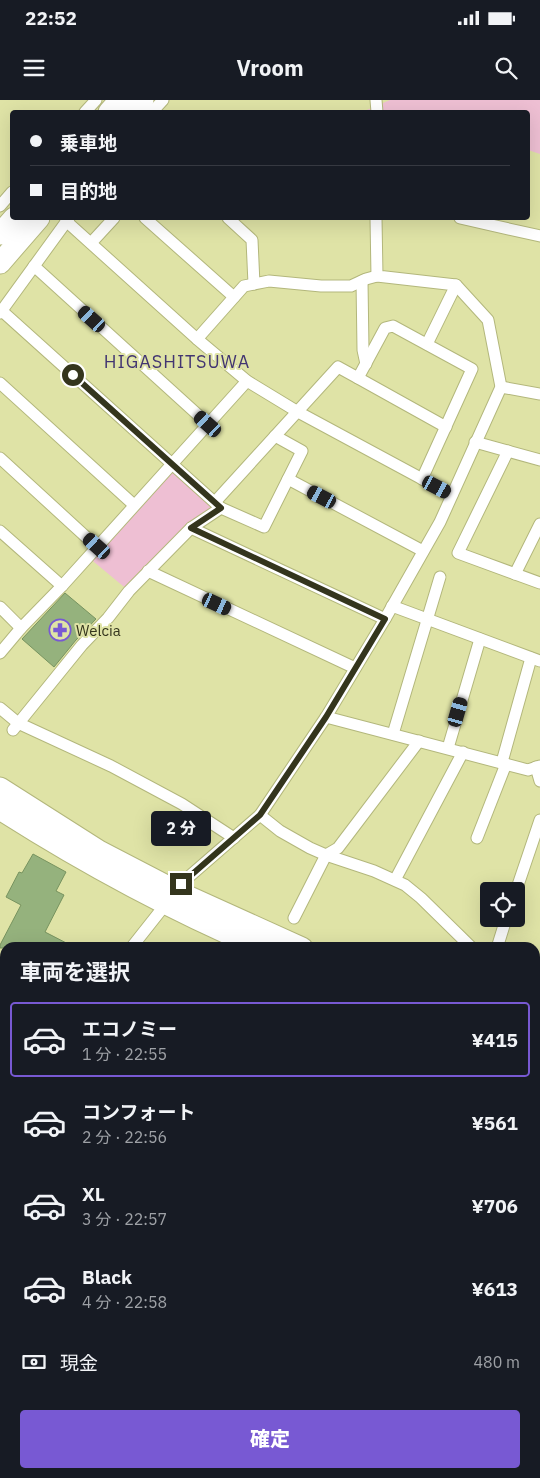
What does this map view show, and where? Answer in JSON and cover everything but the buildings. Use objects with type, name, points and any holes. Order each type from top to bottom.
[{"type":"highway","points":[[110,110],[120,100]]},
{"type":"highway","points":[[133,110],[143,100]]},
{"type":"highway","points":[[0,263],[37,220]]},
{"type":"highway","points":[[0,788],[171,897],[250,942]]},
{"type":"highway","points":[[0,809],[73,855],[171,897],[287,942]]},
{"type":"street","points":[[87,110],[96,100]]},
{"type":"street","points":[[154,110],[163,100]]},
{"type":"street","points":[[0,206],[10,194]]},
{"type":"street","points":[[67,220],[1,312],[218,505],[264,527],[302,451],[275,436]]},
{"type":"street","points":[[69,220],[91,243],[197,339],[247,381],[298,412],[452,495]]},
{"type":"street","points":[[91,243],[112,220]]},
{"type":"street","points":[[147,220],[234,297]]},
{"type":"street","points":[[230,220],[252,240],[254,284]]},
{"type":"street","points":[[376,220],[377,276]]},
{"type":"street","points":[[469,220],[540,236]]},
{"type":"street","points":[[34,266],[208,424]]},
{"type":"street","points":[[136,942],[184,881],[260,815],[326,717],[440,522],[501,386],[488,320],[456,285],[377,276],[351,286],[321,286],[269,281],[244,286],[197,339]]},
{"type":"street","points":[[362,281],[363,350],[366,364]]},
{"type":"street","points":[[427,344],[456,285]]},
{"type":"street","points":[[358,378],[385,328],[393,326],[472,369],[422,480]]},
{"type":"street","points":[[16,727],[82,645],[148,571],[191,528],[218,505],[275,436],[338,367],[446,428]]},
{"type":"street","points":[[0,653],[247,381]]},
{"type":"street","points":[[0,383],[134,505]]},
{"type":"street","points":[[501,386],[540,394]]},
{"type":"street","points":[[475,442],[540,460]]},
{"type":"street","points":[[508,451],[458,553],[540,583]]},
{"type":"street","points":[[2,464],[97,546]]},
{"type":"street","points":[[288,479],[423,551]]},
{"type":"street","points":[[515,574],[540,524]]},
{"type":"street","points":[[191,528],[385,619]]},
{"type":"street","points":[[0,531],[62,586]]},
{"type":"street","points":[[148,571],[356,668]]},
{"type":"street","points":[[393,734],[440,577]]},
{"type":"street","points":[[392,606],[536,660],[504,763],[476,838]]},
{"type":"street","points":[[0,607],[21,628]]},
{"type":"street","points":[[448,748],[480,639]]},
{"type":"street","points":[[0,708],[16,727],[111,766],[182,804],[234,838]]},
{"type":"street","points":[[326,717],[528,770],[538,767],[540,780]]},
{"type":"street","points":[[294,918],[326,855],[338,848],[418,741]]},
{"type":"street","points":[[395,880],[463,752]]},
{"type":"street","points":[[260,815],[280,831],[310,848],[374,871],[406,885],[466,942]]},
{"type":"street","points":[[519,882],[540,820]]},
{"type":"street","points":[[499,942],[504,927]]},
{"type":"shaded area","points":[[390,100],[540,100],[540,154],[530,151],[530,110],[367,110]]},
{"type":"shaded area","points":[[172,464],[221,508],[129,591],[88,557]]},
{"type":"place","name":"Welcia","points":[[60,630]]},
{"type":"district","name":"HIGASHITSUWA","points":[[177,361]]},
{"type":"route","points":[[73,375],[221,508],[191,528],[385,619],[326,717],[260,815],[181,884]]}]
